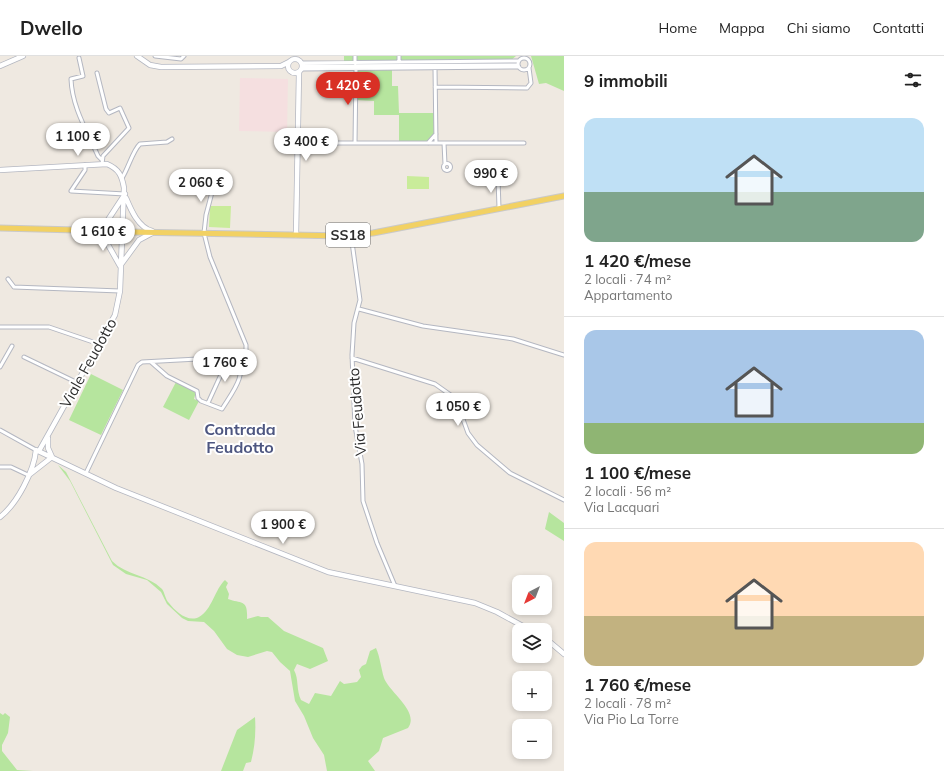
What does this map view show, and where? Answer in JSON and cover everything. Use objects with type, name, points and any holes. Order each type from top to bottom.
[{"type":"main road","name":"SS18","points":[[0,228],[129,232],[351,235],[373,233],[564,196]]},
{"type":"street","points":[[0,66],[24,56]]},
{"type":"street","points":[[137,56],[150,65],[161,67],[281,66],[290,71],[297,78],[300,90]]},
{"type":"street","points":[[155,56],[183,58],[179,66]]},
{"type":"street","points":[[355,56],[355,63]]},
{"type":"street","points":[[399,56],[399,62]]},
{"type":"street","points":[[79,58],[83,76],[71,78],[74,102],[78,115],[102,162]]},
{"type":"street","points":[[435,87],[527,88],[531,83],[529,68],[530,62],[527,58],[522,58],[519,64]]},
{"type":"street","points":[[281,66],[292,59],[296,59],[301,65],[296,235]]},
{"type":"street","points":[[290,71],[292,59]]},
{"type":"street","points":[[290,71],[301,65],[399,62],[519,64],[524,70],[529,68]]},
{"type":"street","points":[[301,65],[519,64]]},
{"type":"street","points":[[301,65],[356,69],[435,68],[519,64]]},
{"type":"street","points":[[435,68],[436,143]]},
{"type":"street","points":[[355,143],[356,69]]},
{"type":"street","points":[[97,73],[106,109],[109,113],[120,108],[129,128],[103,156],[102,162]]},
{"type":"street","points":[[428,143],[436,134]]},
{"type":"street","points":[[122,178],[130,166],[135,149],[140,144],[167,142],[172,139]]},
{"type":"street","points":[[444,143],[445,164]]},
{"type":"street","points":[[445,150],[452,143]]},
{"type":"street","points":[[299,144],[524,143]]},
{"type":"street","points":[[0,170],[102,162],[114,167],[122,178],[124,194],[141,225],[145,229],[154,232]]},
{"type":"street","points":[[86,164],[85,170],[71,191],[124,194]]},
{"type":"street","points":[[86,473],[138,365],[142,362],[235,357],[246,350],[246,345],[210,257],[204,233],[216,177]]},
{"type":"street","points":[[498,179],[499,208]]},
{"type":"street","points":[[94,230],[104,226],[124,194]]},
{"type":"street","name":"Viale Feudotto","points":[[39,451],[115,315],[120,291],[120,266],[124,224],[124,194]]},
{"type":"street","points":[[94,230],[102,234],[120,266],[139,240],[154,232]]},
{"type":"street","name":"Via Feudotto","points":[[351,235],[360,300],[359,309],[354,323],[352,358],[355,426],[362,464],[363,501],[377,543],[395,586]]},
{"type":"street","points":[[8,279],[14,287],[120,291]]},
{"type":"street","points":[[359,309],[424,326],[513,339],[564,355]]},
{"type":"street","points":[[0,327],[49,327],[99,344]]},
{"type":"street","points":[[0,367],[12,346]]},
{"type":"street","points":[[0,356],[5,358]]},
{"type":"street","points":[[24,357],[78,383]]},
{"type":"street","points":[[208,403],[229,357]]},
{"type":"street","points":[[151,362],[167,376],[197,390],[198,398],[222,410],[242,372],[241,363],[235,357]]},
{"type":"street","points":[[352,358],[435,384],[452,396],[460,411],[468,433],[477,445],[510,473],[564,500]]},
{"type":"street","points":[[0,430],[39,451],[116,488],[328,572],[475,603],[498,612],[518,623]]},
{"type":"street","points":[[47,438],[48,448],[52,457]]},
{"type":"street","points":[[0,517],[9,510],[39,451]]},
{"type":"street","points":[[28,475],[52,457]]},
{"type":"street","points":[[35,459],[44,464]]},
{"type":"street","points":[[57,466],[58,460]]},
{"type":"street","points":[[0,468],[11,467],[28,475]]},
{"type":"street","points":[[552,644],[564,654]]},
{"type":"shaded area","points":[[240,78],[288,79],[287,132],[239,131]]},
{"type":"green space","points":[[344,56],[516,56],[510,61],[344,63]]},
{"type":"green space","points":[[531,56],[564,56],[564,91],[546,83],[539,84]]},
{"type":"green space","points":[[392,68],[392,86],[398,86],[399,113],[435,113],[436,134],[428,143],[399,143],[399,115],[374,115],[374,101],[356,100],[356,69]]},
{"type":"green space","points":[[407,176],[429,177],[429,189],[407,189]]},
{"type":"green space","points":[[210,206],[231,206],[230,228],[209,227]]},
{"type":"green space","points":[[91,374],[123,390],[101,435],[69,420]]},
{"type":"green space","points":[[176,382],[196,392],[194,399],[199,401],[189,420],[163,407]]},
{"type":"green space","points":[[58,465],[66,472],[112,561],[124,570],[150,580],[156,584],[162,589],[167,600],[178,613],[191,618],[199,617],[207,610],[225,580],[228,583],[226,587],[229,594],[228,599],[243,603],[245,605],[247,619],[258,616],[268,617],[284,631],[323,648],[328,661],[310,669],[297,664],[294,670],[301,700],[309,704],[315,693],[331,696],[340,681],[344,684],[357,682],[361,677],[359,670],[366,664],[370,651],[376,648],[384,678],[407,709],[411,722],[408,728],[383,738],[379,751],[368,761],[375,771],[327,771],[324,755],[313,738],[304,716],[295,701],[290,671],[272,652],[267,651],[248,657],[237,655],[227,649],[214,631],[204,622],[188,621],[182,618],[167,604],[161,592],[147,580],[126,574],[113,565],[70,481]]},
{"type":"green space","points":[[549,512],[564,523],[564,541],[545,529]]},
{"type":"green space","points":[[0,713],[3,715],[5,713],[10,717],[8,733],[2,745],[2,751],[17,770],[33,771],[0,771]]},
{"type":"green space","points":[[255,717],[255,740],[251,762],[246,763],[243,771],[221,771],[237,730]]},
{"type":"district","name":"Contrada Feudotto","points":[[240,438]]}]
